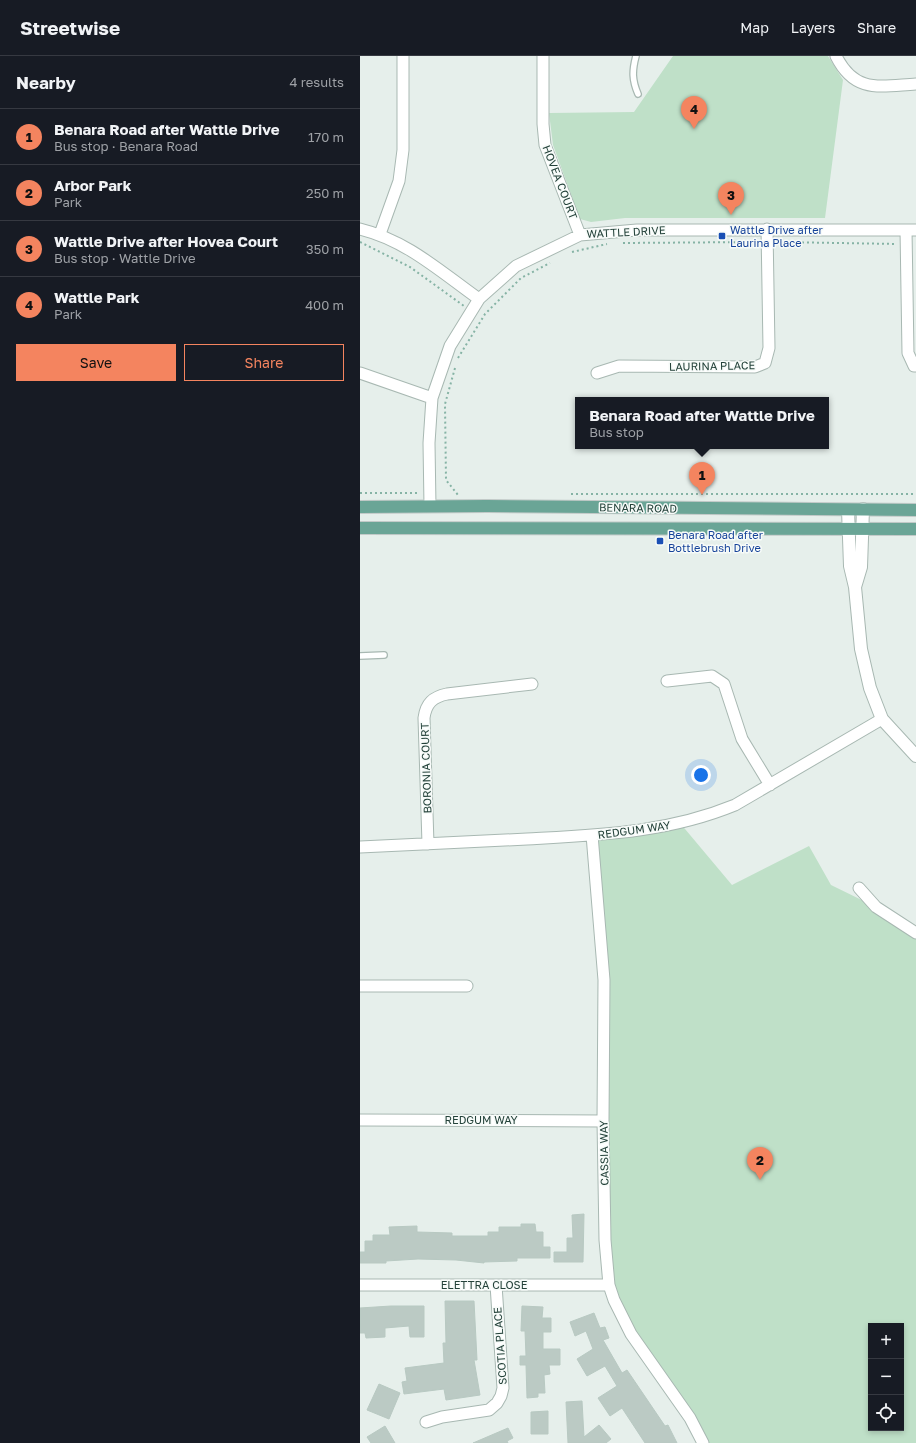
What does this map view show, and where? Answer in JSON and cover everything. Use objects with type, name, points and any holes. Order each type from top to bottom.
[{"type":"main road","name":"BENARA ROAD","points":[[360,507],[430,506],[916,510]]},
{"type":"main road","points":[[430,506],[430,528]]},
{"type":"main road","points":[[651,509],[652,528]]},
{"type":"main road","name":"BENARA ROAD","points":[[360,528],[916,529]]},
{"type":"street","points":[[380,234],[399,181],[403,150],[403,56]]},
{"type":"street","name":"HOVEA COURT","points":[[543,56],[542,124],[545,146],[580,235]]},
{"type":"street","points":[[836,56],[839,63],[856,82],[874,86],[916,84]]},
{"type":"street","points":[[360,229],[380,234],[417,254],[479,299]]},
{"type":"street","name":"LAURINA PLACE","points":[[597,373],[619,366],[755,367],[765,363],[769,348],[767,229]]},
{"type":"street","name":"WATTLE DRIVE","points":[[430,506],[429,443],[432,398],[450,346],[479,299],[516,266],[580,235],[637,230],[911,230]]},
{"type":"street","points":[[911,230],[906,244],[908,353],[914,366],[916,366]]},
{"type":"street","points":[[360,373],[432,398]]},
{"type":"street","points":[[848,510],[850,566],[855,587],[859,637],[870,688],[882,719],[916,756]]},
{"type":"street","points":[[855,587],[862,567],[864,528],[863,510]]},
{"type":"street","points":[[667,681],[712,676],[724,684],[742,739],[770,785]]},
{"type":"street","name":"BORONIA COURT","points":[[428,844],[424,718],[425,710],[430,701],[437,696],[447,694],[532,684]]},
{"type":"street","name":"REDGUM WAY","points":[[360,847],[592,836],[649,830],[692,820],[735,804],[882,719]]},
{"type":"street","name":"CASSIA WAY","points":[[592,836],[604,980],[603,1121],[605,1240],[609,1285],[614,1300],[631,1334],[690,1418],[703,1443]]},
{"type":"street","points":[[859,888],[876,907],[916,933]]},
{"type":"street","points":[[360,986],[467,986]]},
{"type":"street","name":"REDGUM WAY","points":[[360,1120],[603,1121]]},
{"type":"street","name":"ELETTRA CLOSE","points":[[360,1285],[609,1285]]},
{"type":"street","name":"SCOTIA PLACE","points":[[426,1422],[442,1417],[489,1410],[497,1403],[501,1396],[504,1388],[496,1285]]},
{"type":"lane","points":[[636,56],[632,69],[632,80],[638,94]]},
{"type":"lane","points":[[360,656],[384,655]]},
{"type":"path","points":[[360,242],[410,267],[471,311]]},
{"type":"path","points":[[621,243],[767,242],[906,244]]},
{"type":"path","points":[[570,252],[613,243]]},
{"type":"path","points":[[457,359],[485,314],[521,278],[552,262]]},
{"type":"path","points":[[455,366],[445,404],[446,480],[458,495]]},
{"type":"path","points":[[360,492],[430,493]]},
{"type":"path","points":[[567,494],[916,494]]},
{"type":"green space","points":[[673,56],[828,56],[843,80],[825,218],[625,218],[591,222],[580,219],[553,145],[549,113],[634,112]]},
{"type":"green space","points":[[680,823],[732,885],[809,846],[831,885],[876,907],[916,933],[916,1443],[703,1443],[631,1334],[609,1285],[604,980],[592,836]]},
{"type":"building","points":[[584,1214],[583,1262],[554,1262],[554,1252],[567,1252],[567,1238],[573,1238],[572,1215]]},
{"type":"building","points":[[521,1224],[535,1224],[536,1232],[543,1232],[543,1247],[550,1247],[550,1258],[517,1258],[517,1261],[484,1263],[456,1260],[418,1259],[386,1261],[386,1263],[360,1263],[360,1252],[365,1252],[365,1241],[373,1241],[373,1235],[390,1235],[389,1227],[417,1226],[417,1232],[452,1233],[452,1236],[488,1236],[488,1232],[499,1232],[499,1227],[521,1227]]},
{"type":"building","points":[[445,1301],[474,1301],[477,1360],[474,1360],[480,1395],[446,1400],[444,1389],[404,1394],[402,1382],[407,1381],[405,1368],[444,1363],[443,1343],[446,1343]]},
{"type":"building","points":[[424,1306],[424,1337],[410,1337],[409,1326],[385,1328],[385,1337],[366,1338],[365,1333],[360,1333],[360,1308]]},
{"type":"building","points":[[522,1306],[543,1307],[542,1318],[551,1318],[551,1332],[543,1332],[543,1349],[560,1349],[560,1365],[549,1365],[550,1374],[544,1375],[545,1393],[538,1393],[538,1397],[527,1398],[526,1365],[520,1365],[520,1356],[526,1356],[525,1331],[521,1331]]},
{"type":"building","points":[[594,1313],[600,1328],[605,1327],[609,1338],[603,1340],[622,1373],[627,1370],[665,1426],[668,1425],[677,1443],[645,1443],[622,1408],[610,1416],[598,1398],[617,1386],[605,1366],[587,1376],[577,1359],[593,1349],[586,1331],[575,1336],[570,1322]]},
{"type":"building","points":[[379,1384],[400,1393],[389,1419],[367,1410]]},
{"type":"building","points":[[582,1401],[584,1437],[599,1425],[611,1439],[606,1443],[568,1443],[566,1402]]},
{"type":"building","points":[[548,1411],[548,1434],[531,1434],[531,1412]]},
{"type":"building","points":[[385,1426],[395,1443],[371,1443],[367,1437]]},
{"type":"building","points":[[508,1428],[513,1438],[507,1441],[508,1443],[473,1443]]},
{"type":"place","name":"Wattle Park","points":[[694,129]]},
{"type":"place","name":"Wattle Drive after Hovea Court","points":[[731,215]]},
{"type":"place","name":"Wattle Drive after Laurina Place","points":[[722,236]]},
{"type":"place","name":"Benara Road after Wattle Drive","points":[[702,495]]},
{"type":"place","name":"Benara Road after Bottlebrush Drive","points":[[660,541]]},
{"type":"place","name":"Arbor Park","points":[[760,1180]]}]
